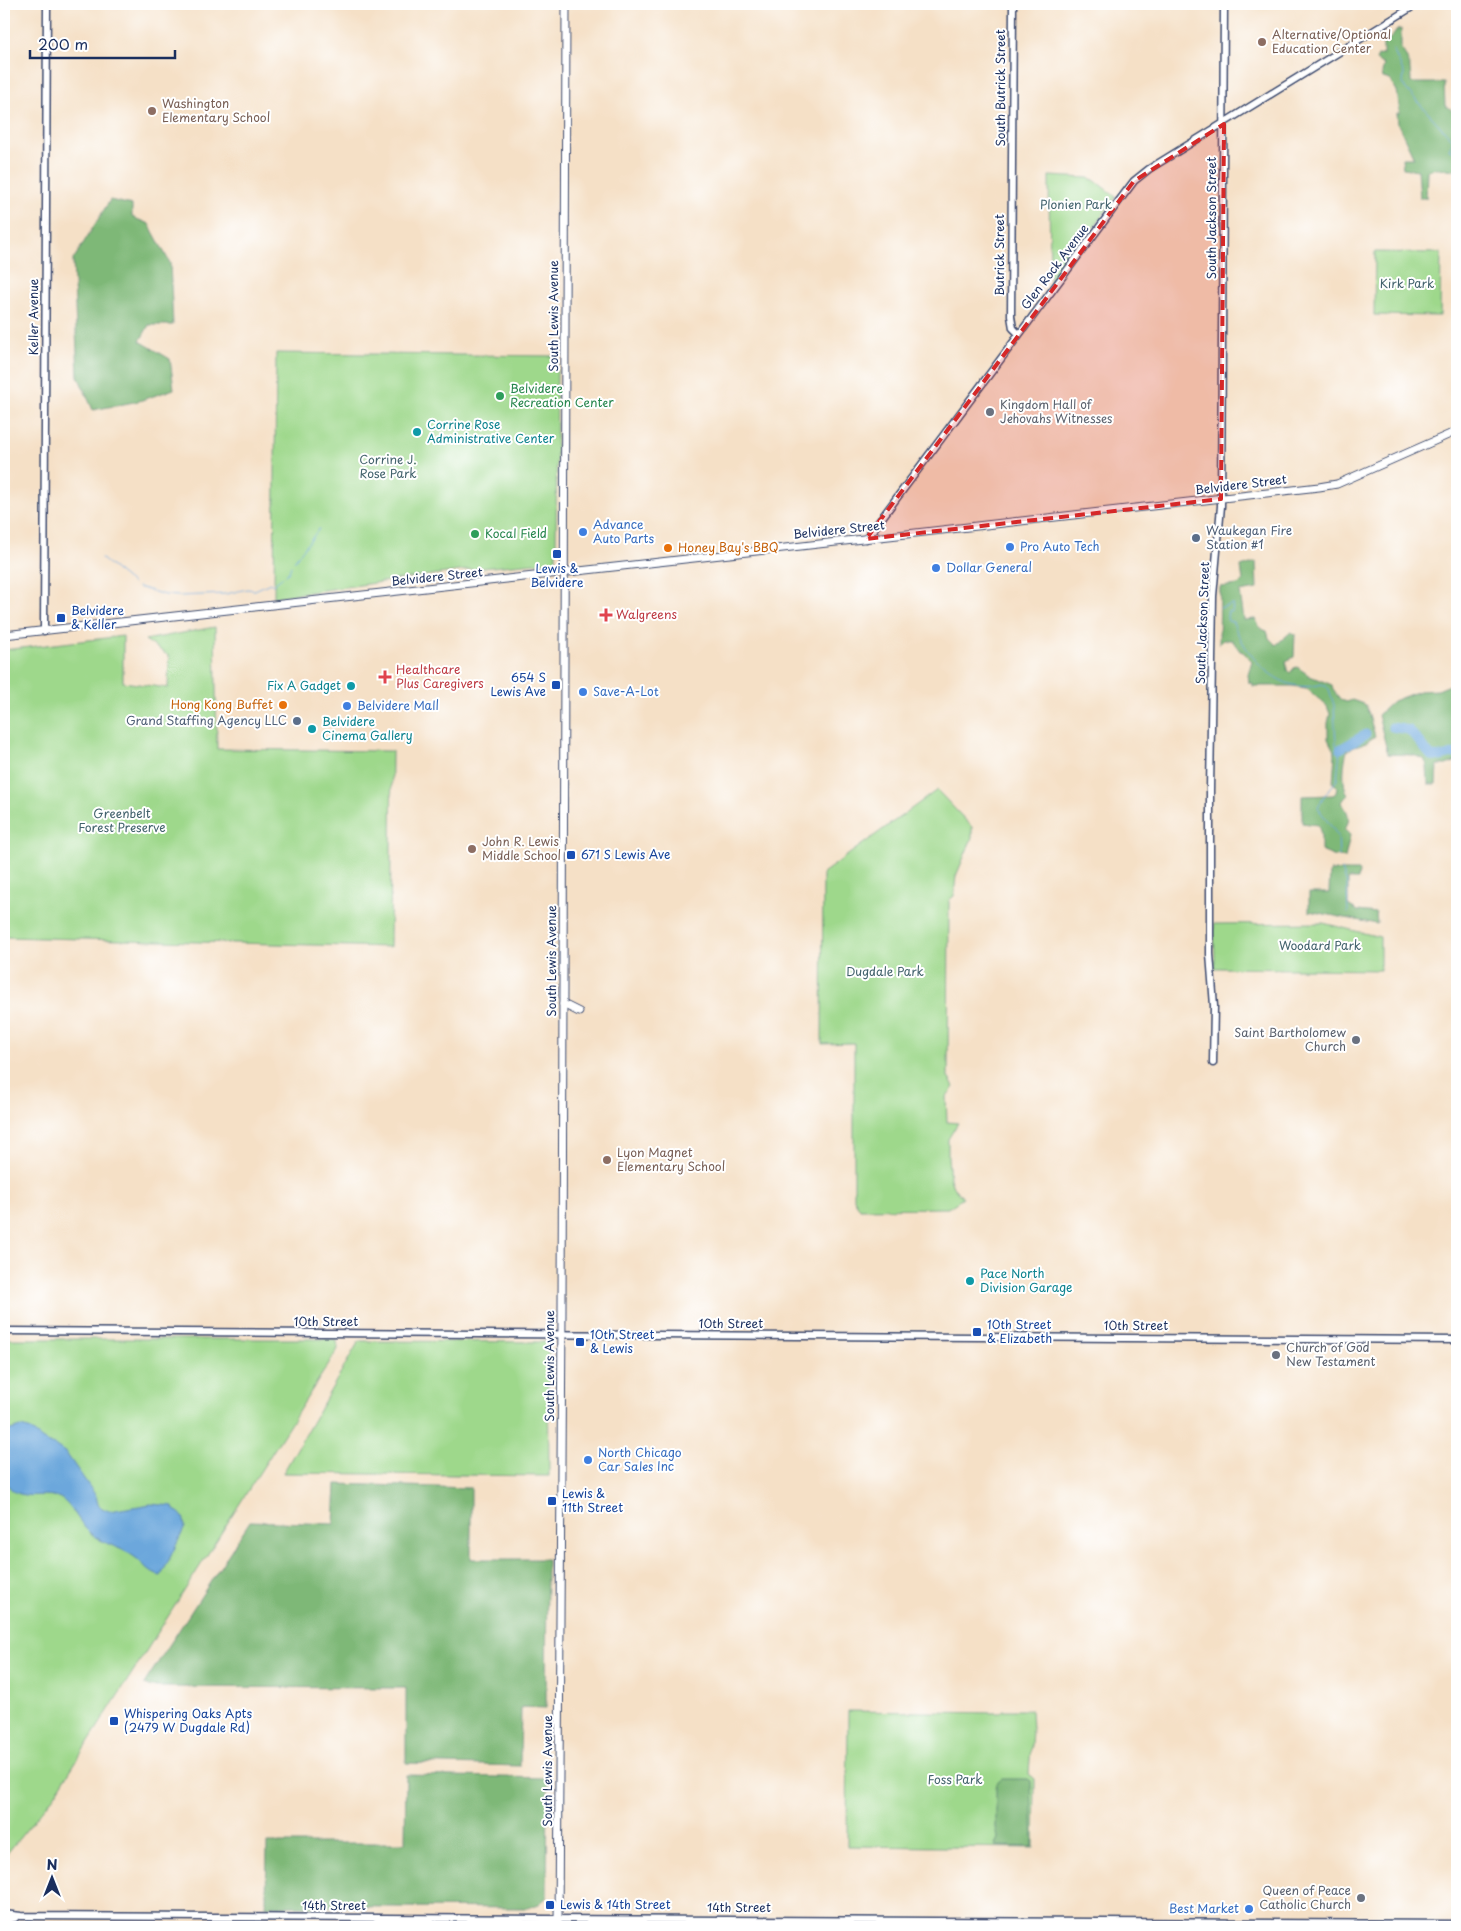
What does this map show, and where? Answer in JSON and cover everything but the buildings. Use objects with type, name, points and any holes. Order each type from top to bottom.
[{"type":"main road","name":"South Lewis Avenue","points":[[558,1927],[562,1334],[566,4]]},
{"type":"main road","name":"Belvidere Street","points":[[4,635],[565,574],[1337,484],[1457,431]]},
{"type":"main road","points":[[563,1004],[579,1012]]},
{"type":"street","name":"Keller Avenue","points":[[44,631],[47,4]]},
{"type":"street","name":"South Butrick Street","points":[[1012,173],[1013,4]]},
{"type":"street","name":"South Jackson Street","points":[[1213,1062],[1214,1006],[1210,954],[1213,596],[1221,499],[1224,4]]},
{"type":"street","name":"Glen Rock Avenue","points":[[866,539],[1134,181],[1149,169],[1417,4]]},
{"type":"street","name":"Butrick Street","points":[[1012,173],[1011,316],[1013,328],[1019,334]]},
{"type":"street","name":"10th Street","points":[[4,1331],[1457,1340]]},
{"type":"street","name":"14th Street","points":[[4,1914],[22,1916],[1457,1924]]},
{"type":"street","name":"14th Street","points":[[4,1920],[22,1916]]},
{"type":"highlighted area","points":[[1224,124],[1221,499],[866,539],[1134,181]]},
{"type":"green space","points":[[1401,29],[1401,49],[1409,65],[1411,83],[1444,83],[1445,106],[1457,114],[1457,170],[1436,168],[1427,171],[1426,198],[1420,198],[1418,170],[1403,168],[1402,158],[1414,158],[1398,124],[1397,113],[1400,113],[1397,91],[1390,80],[1383,78],[1384,65],[1376,60],[1378,56],[1383,54],[1383,43],[1392,37],[1397,30]]},
{"type":"green space","name":"Plonien Park","points":[[1049,176],[1088,178],[1094,180],[1116,197],[1050,286]]},
{"type":"green space","points":[[110,200],[132,205],[132,217],[149,224],[170,263],[173,325],[149,325],[140,341],[170,359],[174,389],[139,401],[93,410],[78,376],[73,260]]},
{"type":"green space","name":"Kirk Park","points":[[1375,252],[1441,253],[1440,316],[1374,315]]},
{"type":"green space","name":"Corrine J. Rose Park","points":[[276,353],[557,356],[556,561],[482,568],[274,597]]},
{"type":"green space","points":[[1256,562],[1257,589],[1240,592],[1244,620],[1255,619],[1261,629],[1267,631],[1269,638],[1276,645],[1291,632],[1295,634],[1294,657],[1286,661],[1287,670],[1290,673],[1297,667],[1310,676],[1332,685],[1333,690],[1341,700],[1347,702],[1352,700],[1366,705],[1375,736],[1367,742],[1352,747],[1347,751],[1345,760],[1344,785],[1348,794],[1341,803],[1346,809],[1348,816],[1348,823],[1344,829],[1350,835],[1345,858],[1321,851],[1321,834],[1318,825],[1302,823],[1302,796],[1333,795],[1336,793],[1337,786],[1333,783],[1335,753],[1328,739],[1330,714],[1327,706],[1306,688],[1253,686],[1253,683],[1249,683],[1248,674],[1252,661],[1240,651],[1232,640],[1223,640],[1219,644],[1220,587],[1238,585],[1243,581],[1241,567]]},
{"type":"green space","name":"Greenbelt Forest Preserve","points":[[215,627],[217,749],[392,751],[390,947],[4,937],[4,650],[123,636],[123,682],[168,688],[169,656],[145,640]]},
{"type":"green space","points":[[1457,682],[1457,761],[1446,765],[1437,765],[1436,784],[1428,784],[1427,765],[1424,759],[1413,755],[1388,754],[1378,715],[1393,701],[1419,691],[1438,690]]},
{"type":"green space","name":"Dugdale Park","points":[[937,790],[972,827],[972,838],[956,876],[954,896],[949,900],[948,1077],[954,1087],[946,1097],[947,1122],[958,1123],[948,1139],[948,1157],[950,1179],[953,1187],[963,1198],[948,1208],[860,1209],[854,1199],[854,1043],[822,1044],[823,873]]},
{"type":"green space","points":[[1330,871],[1359,871],[1358,879],[1348,879],[1348,905],[1358,911],[1376,913],[1377,924],[1309,911],[1309,893],[1329,893]]},
{"type":"green space","name":"Woodard Park","points":[[1323,923],[1380,937],[1380,970],[1215,968],[1214,924]]},
{"type":"green space","points":[[4,1339],[329,1339],[337,1341],[338,1349],[54,1796],[4,1857]]},
{"type":"green space","points":[[359,1341],[548,1342],[549,1476],[283,1473]]},
{"type":"green space","points":[[336,1484],[471,1488],[471,1559],[547,1559],[546,1708],[521,1707],[520,1766],[406,1763],[406,1688],[151,1687],[144,1684],[250,1521],[334,1524]]},
{"type":"green space","name":"Foss Park","points":[[1004,1710],[1031,1710],[1032,1730],[1029,1774],[1035,1779],[1034,1848],[847,1846],[848,1711],[999,1713]]},
{"type":"green space","points":[[406,1775],[548,1778],[547,1897],[539,1904],[527,1908],[266,1906],[267,1843],[405,1843]]},
{"type":"green space","points":[[1002,1779],[1028,1779],[1031,1781],[1033,1847],[995,1846],[998,1838],[996,1828],[996,1789],[997,1783]]},
{"type":"water","points":[[20,1427],[29,1429],[43,1440],[66,1453],[96,1496],[98,1504],[102,1508],[109,1511],[151,1504],[173,1506],[174,1510],[182,1517],[185,1527],[161,1576],[150,1571],[131,1554],[95,1537],[60,1498],[46,1495],[23,1495],[10,1488],[5,1481],[3,1472],[4,1432]]},
{"type":"waterway","points":[[1393,50],[1404,73],[1403,83],[1405,88],[1453,140],[1449,150],[1457,152]]},
{"type":"waterway","points":[[294,561],[319,529]]},
{"type":"waterway","points":[[101,558],[133,584]]},
{"type":"waterway","points":[[138,587],[165,595],[226,594],[247,589],[255,590],[270,583],[273,585],[289,572],[291,566]]},
{"type":"waterway","points":[[1220,608],[1233,604],[1232,612],[1228,611],[1228,621],[1233,622],[1246,648],[1267,671],[1292,685],[1307,687],[1322,684],[1329,689],[1334,705],[1336,745],[1340,749],[1337,780],[1324,796],[1318,808],[1338,836],[1339,857]]},
{"type":"waterway","points":[[1392,727],[1409,730],[1431,756],[1441,757],[1457,753]]},
{"type":"waterway","points":[[1340,749],[1366,734]]},
{"type":"waterway","points":[[1342,870],[1347,884],[1348,913]]},
{"type":"place","name":"Alternative/Optional Education Center","points":[[1262,42]]},
{"type":"place","name":"Washington Elementary School","points":[[152,111]]},
{"type":"place","name":"Belvidere Recreation Center","points":[[500,396]]},
{"type":"place","name":"Kingdom Hall of Jehovahs Witnesses","points":[[990,412]]},
{"type":"place","name":"Corrine Rose Administrative Center","points":[[417,432]]},
{"type":"place","name":"Advance Auto Parts","points":[[583,532]]},
{"type":"place","name":"Kocal Field","points":[[475,534]]},
{"type":"place","name":"Waukegan Fire Station #1","points":[[1196,538]]},
{"type":"place","name":"Pro Auto Tech","points":[[1010,547]]},
{"type":"place","name":"Honey Bay's BBQ","points":[[668,548]]},
{"type":"place","name":"Lewis & Belvidere","points":[[557,554]]},
{"type":"place","name":"Dollar General","points":[[936,568]]},
{"type":"place","name":"Walgreens","points":[[606,615]]},
{"type":"place","name":"Belvidere & Keller","points":[[61,618]]},
{"type":"place","name":"Healthcare Plus Caregivers","points":[[385,677]]},
{"type":"place","name":"654 S Lewis Ave","points":[[556,685]]},
{"type":"place","name":"Fix A Gadget","points":[[351,686]]},
{"type":"place","name":"Save-A-Lot","points":[[583,692]]},
{"type":"place","name":"Hong Kong Buffet","points":[[283,705]]},
{"type":"place","name":"Belvidere Mall","points":[[347,706]]},
{"type":"place","name":"Grand Staffing Agency LLC","points":[[297,721]]},
{"type":"place","name":"Belvidere Cinema Gallery","points":[[312,729]]},
{"type":"place","name":"John R. Lewis Middle School","points":[[472,849]]},
{"type":"place","name":"671 S Lewis Ave","points":[[571,855]]},
{"type":"place","name":"Saint Bartholomew Church","points":[[1356,1040]]},
{"type":"place","name":"Lyon Magnet Elementary School","points":[[607,1160]]},
{"type":"place","name":"Pace North Division Garage","points":[[970,1281]]},
{"type":"place","name":"10th Street & Elizabeth","points":[[977,1332]]},
{"type":"place","name":"10th Street & Lewis","points":[[580,1342]]},
{"type":"place","name":"Church of God New Testament","points":[[1276,1355]]},
{"type":"place","name":"North Chicago Car Sales Inc","points":[[588,1460]]},
{"type":"place","name":"Lewis & 11th Street","points":[[552,1501]]},
{"type":"place","name":"Whispering Oaks Apts (2479 W Dugdale Rd)","points":[[114,1721]]},
{"type":"place","name":"Queen of Peace Catholic Church","points":[[1361,1898]]},
{"type":"place","name":"Lewis & 14th Street","points":[[550,1905]]},
{"type":"place","name":"Best Market","points":[[1249,1909]]}]
